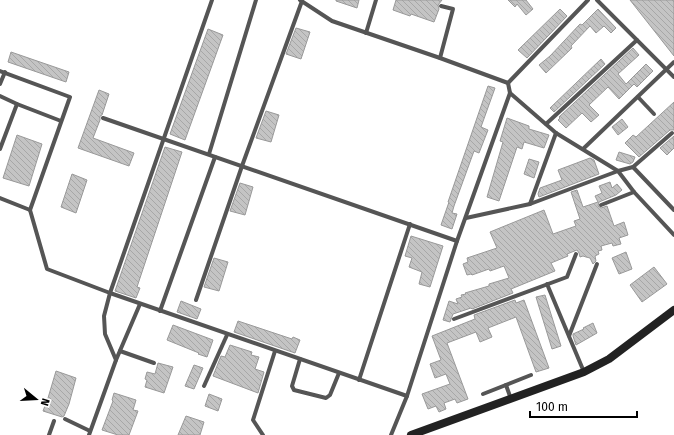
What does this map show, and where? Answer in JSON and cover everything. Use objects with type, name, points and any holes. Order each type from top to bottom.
[{"type":"street","points":[[411,435],[584,372],[609,359],[674,310]]},
{"type":"lane","points":[[116,360],[105,334],[104,316],[110,293],[212,0]]},
{"type":"lane","points":[[209,154],[256,0]]},
{"type":"lane","points":[[196,300],[301,0],[332,21],[508,83]]},
{"type":"lane","points":[[366,33],[376,0]]},
{"type":"lane","points":[[508,83],[588,0]]},
{"type":"lane","points":[[598,0],[674,77]]},
{"type":"lane","points":[[440,58],[453,9],[441,6]]},
{"type":"lane","points":[[546,124],[637,40]]},
{"type":"lane","points":[[583,149],[674,62]]},
{"type":"lane","points":[[0,84],[2,72],[70,97],[30,210],[47,269],[227,335],[407,396]]},
{"type":"lane","points":[[391,435],[407,396],[457,241],[510,93],[508,83]]},
{"type":"lane","points":[[510,93],[556,133],[618,171],[634,192],[674,235]]},
{"type":"lane","points":[[0,96],[62,121]]},
{"type":"lane","points":[[638,97],[654,114]]},
{"type":"lane","points":[[0,149],[17,104]]},
{"type":"lane","points":[[103,118],[457,241]]},
{"type":"lane","points":[[530,204],[556,133]]},
{"type":"lane","points":[[466,218],[530,204],[618,171],[633,167],[672,133]]},
{"type":"lane","points":[[160,311],[215,157]]},
{"type":"lane","points":[[633,167],[674,210]]},
{"type":"lane","points":[[600,205],[634,192]]},
{"type":"lane","points":[[0,198],[30,210]]},
{"type":"lane","points":[[359,380],[410,224]]},
{"type":"lane","points":[[454,319],[568,277],[576,254]]},
{"type":"lane","points":[[569,336],[596,264]]},
{"type":"lane","points":[[547,284],[584,372]]},
{"type":"lane","points":[[65,419],[89,433],[116,360],[140,304]]},
{"type":"lane","points":[[204,386],[227,335]]},
{"type":"lane","points":[[120,351],[154,363]]},
{"type":"lane","points":[[262,435],[253,420],[275,351]]},
{"type":"lane","points":[[300,360],[292,386],[294,390],[326,398],[330,395],[339,373]]},
{"type":"lane","points":[[483,394],[531,375]]},
{"type":"lane","points":[[506,385],[511,399]]},
{"type":"lane","points":[[49,435],[54,421]]},
{"type":"building","points":[[336,0],[359,0],[357,8]]},
{"type":"building","points":[[396,0],[442,0],[438,5],[439,9],[434,22],[411,14],[410,16],[393,10]]},
{"type":"building","points":[[508,0],[526,0],[533,9],[526,15],[517,4],[515,7]]},
{"type":"building","points":[[630,0],[674,0],[674,56]]},
{"type":"building","points":[[560,9],[567,16],[527,58],[518,50]]},
{"type":"building","points":[[598,9],[616,28],[611,33],[604,26],[596,33],[590,26],[571,46],[572,48],[546,73],[539,65],[550,56],[580,24],[582,25]]},
{"type":"building","points":[[296,28],[310,32],[301,59],[286,54]]},
{"type":"building","points":[[208,29],[223,35],[185,140],[170,134]]},
{"type":"building","points":[[633,48],[639,55],[618,74],[626,84],[646,64],[653,71],[637,87],[634,84],[619,99],[608,87],[589,105],[599,115],[591,122],[582,113],[566,128],[558,120],[560,118],[559,117]]},
{"type":"building","points":[[11,52],[69,72],[66,82],[8,62]]},
{"type":"building","points":[[601,59],[605,64],[554,112],[550,108]]},
{"type":"building","points":[[488,86],[495,88],[481,127],[488,130],[479,153],[474,151],[454,206],[452,213],[457,214],[452,229],[441,225]]},
{"type":"building","points":[[99,90],[109,94],[93,138],[134,153],[129,166],[78,148]]},
{"type":"building","points":[[674,102],[674,130],[670,130],[639,157],[625,143],[633,135],[636,137]]},
{"type":"building","points":[[266,111],[279,115],[271,142],[256,138]]},
{"type":"building","points":[[507,118],[529,126],[529,129],[549,135],[544,148],[524,142],[522,149],[517,147],[499,201],[487,197],[503,142],[500,141]]},
{"type":"building","points":[[622,119],[628,127],[618,135],[612,127]]},
{"type":"building","points":[[17,135],[42,144],[29,186],[3,178]]},
{"type":"building","points":[[674,136],[674,148],[667,155],[660,148]]},
{"type":"building","points":[[165,147],[182,152],[137,287],[140,288],[136,298],[115,291]]},
{"type":"building","points":[[619,152],[635,157],[633,162],[630,164],[616,160]]},
{"type":"building","points":[[590,158],[594,160],[599,174],[539,197],[538,194],[540,188],[562,180],[558,170]]},
{"type":"building","points":[[529,159],[539,162],[534,178],[524,174]]},
{"type":"building","points":[[72,174],[87,180],[76,213],[61,207]]},
{"type":"building","points":[[610,182],[612,188],[617,184],[622,190],[616,195],[599,202],[598,206],[601,208],[607,206],[614,226],[624,222],[628,235],[619,238],[621,244],[613,246],[612,243],[601,246],[602,250],[598,251],[599,254],[595,256],[596,261],[593,264],[590,258],[583,256],[580,257],[577,250],[567,254],[568,256],[551,263],[555,271],[511,289],[513,293],[472,309],[471,308],[453,314],[450,322],[443,320],[449,301],[458,304],[456,299],[462,297],[461,295],[509,278],[504,266],[490,271],[489,269],[472,275],[467,275],[463,264],[468,262],[467,258],[497,248],[490,232],[544,210],[553,234],[576,226],[574,221],[580,219],[571,192],[577,190],[583,207],[598,202],[595,196],[602,193],[599,186]]},
{"type":"building","points":[[240,183],[253,187],[245,215],[230,211]]},
{"type":"building","points":[[411,236],[443,246],[430,287],[419,284],[422,272],[409,267],[412,258],[405,256]]},
{"type":"building","points":[[626,252],[632,269],[619,274],[612,258]]},
{"type":"building","points":[[214,258],[228,262],[219,291],[204,287]]},
{"type":"building","points":[[654,267],[667,284],[642,302],[630,285]]},
{"type":"building","points":[[545,295],[561,346],[552,349],[536,297]]},
{"type":"building","points":[[515,300],[516,303],[524,300],[549,368],[536,372],[516,317],[488,328],[492,337],[480,342],[476,332],[447,343],[468,399],[457,403],[455,399],[444,403],[446,409],[439,412],[436,406],[428,409],[422,394],[450,384],[446,374],[435,378],[430,364],[441,360],[432,336],[475,319],[474,315]]},
{"type":"building","points":[[181,301],[201,309],[197,319],[177,312]]},
{"type":"building","points":[[238,321],[292,339],[293,337],[300,340],[295,353],[234,332]]},
{"type":"building","points":[[593,323],[597,333],[576,345],[573,334]]},
{"type":"building","points":[[173,325],[213,340],[207,357],[167,340]]},
{"type":"building","points":[[230,345],[252,352],[251,355],[259,357],[255,369],[264,372],[258,393],[213,376],[221,356],[225,357]]},
{"type":"building","points":[[158,363],[173,367],[164,393],[145,387],[147,372],[155,374]]},
{"type":"building","points":[[194,365],[203,368],[194,389],[185,386]]},
{"type":"building","points":[[56,371],[76,378],[69,404],[64,416],[62,417],[43,411]]},
{"type":"building","points":[[114,393],[136,400],[133,410],[138,411],[129,435],[118,435],[102,430],[113,401]]},
{"type":"building","points":[[209,394],[222,399],[218,411],[205,406]]},
{"type":"building","points":[[186,416],[204,422],[200,435],[178,435]]}]
